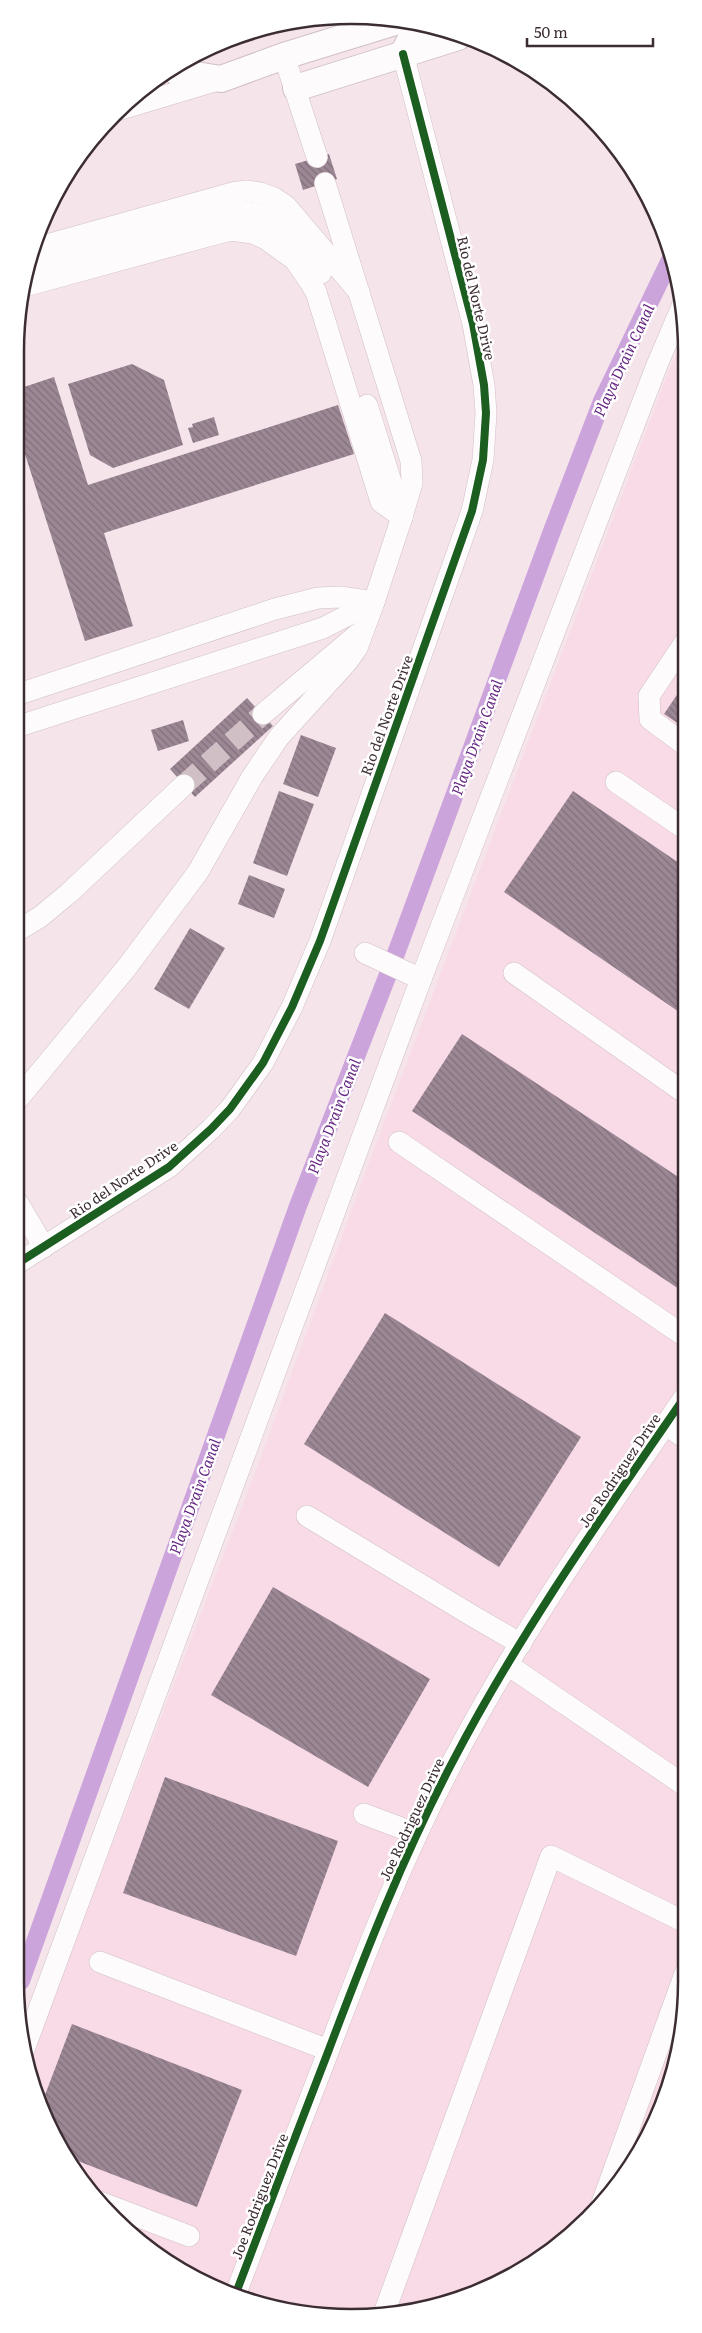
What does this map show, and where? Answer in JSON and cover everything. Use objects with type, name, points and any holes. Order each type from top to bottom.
[{"type":"main road","points":[[180,73],[221,79],[284,56],[383,26]]},
{"type":"main road","points":[[403,54],[418,31]]},
{"type":"main road","points":[[296,88],[450,39]]},
{"type":"street","name":"Rio del Norte Drive","points":[[24,1259],[169,1167],[230,1108],[263,1063],[292,1007],[320,941],[472,511],[483,460],[486,413],[484,385],[473,324],[403,54]]},
{"type":"street","points":[[284,56],[317,157]]},
{"type":"street","points":[[135,105],[221,79]]},
{"type":"street","points":[[24,1092],[127,967],[198,872],[263,761],[292,722],[347,662],[357,648],[374,602],[412,483],[410,461],[325,183]]},
{"type":"street","points":[[41,246],[214,197],[246,191],[260,193],[274,198],[286,206],[359,292]]},
{"type":"street","points":[[35,266],[230,211],[243,210],[256,213],[277,222],[290,232],[308,254],[329,291],[402,517]]},
{"type":"street","points":[[31,284],[230,230],[241,230],[266,239],[295,260],[316,292],[381,502],[402,517]]},
{"type":"street","points":[[29,2036],[412,975],[676,319]]},
{"type":"street","points":[[24,692],[274,609],[318,598],[340,597],[374,602]]},
{"type":"street","points":[[24,724],[323,628],[374,602]]},
{"type":"street","points":[[263,714],[365,628]]},
{"type":"street","points":[[678,652],[648,696],[650,719],[678,740]]},
{"type":"street","points":[[616,782],[678,824]]},
{"type":"street","points":[[24,927],[40,917],[69,893],[184,785]]},
{"type":"street","points":[[373,957],[412,975]]},
{"type":"street","points":[[514,973],[678,1087]]},
{"type":"street","points":[[399,1142],[678,1332]]},
{"type":"street","points":[[24,1213],[44,1247]]},
{"type":"street","name":"Joe Rodriguez Drive","points":[[238,2289],[358,1972],[401,1867],[451,1763],[508,1665],[587,1540],[678,1409]]},
{"type":"street","points":[[666,1425],[678,1433]]},
{"type":"street","points":[[307,1516],[521,1644]]},
{"type":"street","points":[[508,1665],[678,1781]]},
{"type":"street","points":[[364,1814],[417,1834]]},
{"type":"street","points":[[386,2307],[551,1856],[678,1920]]},
{"type":"street","points":[[100,1962],[328,2050]]},
{"type":"street","points":[[609,2183],[678,1993]]},
{"type":"street","points":[[115,2208],[190,2236]]},
{"type":"shaded area","points":[[678,351],[678,2003],[672,2046],[661,2087],[645,2127],[623,2164],[597,2198],[567,2228],[533,2254],[496,2276],[456,2292],[415,2303],[372,2309],[330,2309],[287,2303],[246,2292],[206,2276],[169,2254],[135,2228],[91,2181],[68,2146],[57,2127],[41,2087],[32,2054],[255,1473],[373,1152]]},
{"type":"building","points":[[329,154],[337,179],[303,190],[295,164]]},
{"type":"building","points":[[132,364],[164,380],[183,445],[113,468],[90,455],[68,384]]},
{"type":"building","points":[[54,377],[88,485],[338,405],[354,454],[104,533],[133,626],[85,641],[24,451],[24,387]]},
{"type":"building","points":[[214,417],[219,435],[193,443],[188,428],[193,427],[192,424]]},
{"type":"building","points":[[678,693],[678,723],[664,714]]},
{"type":"building","points":[[247,698],[273,726],[195,797],[170,769]]},
{"type":"building","points":[[183,720],[189,741],[158,751],[151,730]]},
{"type":"building","points":[[301,735],[336,748],[318,797],[283,784]]},
{"type":"building","points":[[279,791],[314,804],[287,876],[253,863]]},
{"type":"building","points":[[573,791],[678,862],[678,1011],[504,892]]},
{"type":"building","points":[[249,875],[285,889],[274,918],[238,904]]},
{"type":"building","points":[[190,928],[225,948],[189,1009],[154,989]]},
{"type":"building","points":[[462,1034],[678,1177],[678,1288],[412,1111]]},
{"type":"building","points":[[385,1313],[581,1437],[499,1567],[304,1444]]},
{"type":"building","points":[[273,1587],[430,1679],[368,1787],[211,1695]]},
{"type":"building","points":[[165,1777],[338,1841],[296,1956],[123,1893]]},
{"type":"building","points":[[72,2024],[242,2090],[197,2207],[77,2161],[57,2127],[45,2096]]},
{"type":"waterway","name":"Playa Drain Canal","points":[[24,1973],[298,1206],[394,959],[552,531],[602,401],[667,266]]},
{"type":"tunnel","points":[[184,785],[263,714]]},
{"type":"cycle path","points":[[24,1259],[169,1167],[230,1109],[263,1063],[292,1007],[320,941],[472,511],[483,460],[486,413],[484,385],[473,324],[403,54]]},
{"type":"cycle path","points":[[238,2289],[371,1942],[401,1869],[434,1798],[478,1715],[534,1621],[563,1575],[678,1407]]}]
